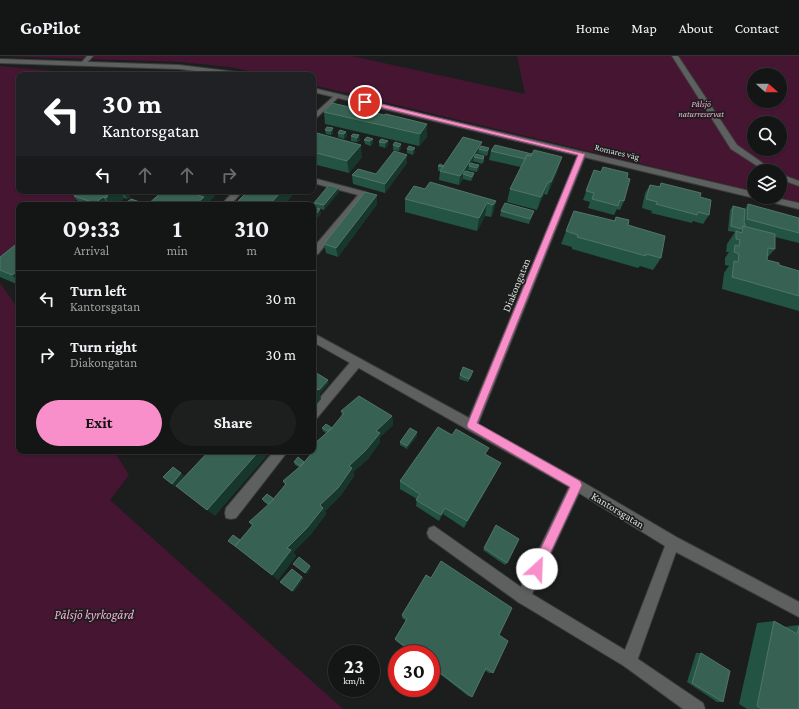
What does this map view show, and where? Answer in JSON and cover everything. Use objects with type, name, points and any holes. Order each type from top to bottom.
[{"type":"street","points":[[84,63],[90,56]]},
{"type":"street","points":[[675,56],[734,146],[760,164]]},
{"type":"street","points":[[0,61],[179,67],[220,72]]},
{"type":"street","name":"Romares väg","points":[[316,91],[747,193]]},
{"type":"street","points":[[316,116],[338,95]]},
{"type":"street","name":"Diakongatan","points":[[472,425],[582,154]]},
{"type":"street","points":[[787,179],[799,184]]},
{"type":"street","points":[[316,181],[363,194],[316,251]]},
{"type":"street","points":[[228,202],[236,194]]},
{"type":"street","points":[[787,203],[799,206]]},
{"type":"street","name":"Kantorsgatan","points":[[316,339],[577,485],[673,543],[799,610]]},
{"type":"street","points":[[316,410],[356,362]]},
{"type":"street","points":[[231,513],[280,454]]},
{"type":"street","points":[[523,597],[577,485]]},
{"type":"street","points":[[434,533],[523,597],[628,661],[697,709]]},
{"type":"street","points":[[628,661],[673,543]]},
{"type":"green space","name":"Pålsjö naturreservat","points":[[0,56],[352,56],[525,94],[517,56],[799,56],[799,202],[787,199],[787,164],[747,164],[747,189],[316,86],[316,72],[254,72],[230,67],[180,62]]},
{"type":"green space","points":[[0,66],[64,72],[16,72],[16,194],[83,194],[73,202],[16,202],[16,245],[0,258]]},
{"type":"green space","name":"Pålsjö kyrkogård","points":[[0,283],[16,306],[16,454],[116,454],[129,475],[110,500],[343,709],[0,709]]},
{"type":"building","points":[[332,103],[427,124],[420,134],[324,112]]},
{"type":"building","points":[[327,127],[333,128],[331,131],[325,130]]},
{"type":"building","points":[[340,130],[346,132],[344,134],[338,133]]},
{"type":"building","points":[[316,133],[361,145],[347,161],[316,153]]},
{"type":"building","points":[[353,134],[359,135],[357,138],[351,136]]},
{"type":"building","points":[[367,137],[373,139],[370,141],[364,140]]},
{"type":"building","points":[[463,137],[482,142],[460,176],[440,171]]},
{"type":"building","points":[[381,139],[388,141],[385,143],[379,142]]},
{"type":"building","points":[[395,142],[401,144],[399,147],[393,145]]},
{"type":"building","points":[[495,145],[532,154],[531,156],[527,155],[525,159],[491,151]]},
{"type":"building","points":[[409,146],[415,148],[413,150],[407,149]]},
{"type":"building","points":[[481,146],[489,148],[487,151],[479,149]]},
{"type":"building","points":[[534,150],[562,157],[551,182],[548,182],[541,197],[510,189],[527,155],[531,156]]},
{"type":"building","points":[[394,151],[407,155],[385,184],[352,175],[358,169],[376,174]]},
{"type":"building","points":[[476,154],[484,156],[483,159],[474,157]]},
{"type":"building","points":[[470,163],[479,165],[477,168],[469,166]]},
{"type":"building","points":[[603,167],[628,173],[627,178],[630,179],[624,201],[620,200],[618,206],[592,199],[594,193],[586,191],[594,170],[601,172]]},
{"type":"building","points":[[465,171],[474,173],[472,177],[463,174]]},
{"type":"building","points":[[430,182],[496,201],[493,205],[487,203],[479,218],[405,199],[414,186],[425,189]]},
{"type":"building","points":[[661,183],[701,193],[700,197],[711,200],[709,215],[698,212],[697,215],[656,204],[657,202],[646,199],[650,185],[660,187]]},
{"type":"building","points":[[329,185],[338,188],[324,205],[315,202]]},
{"type":"building","points":[[365,192],[377,195],[336,248],[324,244]]},
{"type":"building","points":[[76,194],[106,194],[105,195],[108,196],[106,198],[103,197],[96,202],[92,202],[74,196]]},
{"type":"building","points":[[160,194],[199,194],[198,195],[204,197],[198,202],[150,202]]},
{"type":"building","points":[[245,194],[279,194],[272,202],[237,202]]},
{"type":"building","points":[[131,199],[140,202],[127,202]]},
{"type":"building","points":[[505,203],[534,211],[530,219],[501,211]]},
{"type":"building","points":[[748,204],[799,218],[799,233],[747,219]]},
{"type":"building","points":[[733,206],[745,209],[745,227],[743,226],[741,229],[731,226]]},
{"type":"building","points":[[316,208],[320,209],[316,214]]},
{"type":"building","points":[[574,211],[615,221],[616,217],[629,220],[628,225],[665,236],[661,258],[646,254],[646,256],[577,237],[578,235],[566,231]]},
{"type":"building","points":[[743,226],[775,234],[775,249],[768,248],[767,260],[799,271],[799,296],[732,277],[734,261],[738,262],[739,254],[734,252],[735,245],[739,246],[740,240],[736,239],[736,231],[742,233]]},
{"type":"building","points":[[16,244],[16,272],[12,275],[0,270],[0,257]]},
{"type":"building","points":[[463,367],[473,371],[469,379],[460,375]]},
{"type":"building","points":[[316,373],[328,380],[319,390],[316,388]]},
{"type":"building","points":[[359,396],[392,416],[376,431],[380,433],[366,450],[349,466],[352,468],[338,488],[320,505],[323,508],[307,528],[287,548],[291,550],[272,575],[235,546],[253,525],[249,522],[270,503],[286,484],[283,481],[302,465],[311,454],[316,454],[316,442],[331,429],[344,413],[341,411]]},
{"type":"building","points":[[326,424],[332,428],[328,431],[322,428]]},
{"type":"building","points":[[438,427],[452,435],[456,429],[489,448],[485,454],[501,463],[467,521],[445,508],[441,515],[416,500],[420,494],[400,481]]},
{"type":"building","points":[[410,428],[417,432],[407,446],[400,442]]},
{"type":"building","points":[[206,454],[256,454],[207,510],[176,486]]},
{"type":"building","points":[[298,457],[304,462],[300,466],[294,462]]},
{"type":"building","points":[[173,467],[181,473],[172,484],[163,477]]},
{"type":"building","points":[[267,494],[274,499],[269,504],[262,499]]},
{"type":"building","points":[[496,525],[519,539],[507,563],[484,548]]},
{"type":"building","points":[[233,535],[240,540],[235,546],[228,541]]},
{"type":"building","points":[[299,557],[310,566],[305,573],[293,564]]},
{"type":"building","points":[[441,561],[512,608],[499,635],[508,641],[493,673],[486,668],[472,697],[440,673],[440,645],[403,645],[395,639],[407,619],[402,615],[426,575],[431,578]]},
{"type":"building","points":[[292,569],[302,577],[292,591],[280,582]]},
{"type":"building","points":[[774,621],[797,634],[799,626],[799,709],[762,709],[757,706]]},
{"type":"building","points":[[701,653],[730,671],[723,702],[692,683]]},
{"type":"route","points":[[365,102],[582,154],[472,425],[577,485],[537,569]]}]
